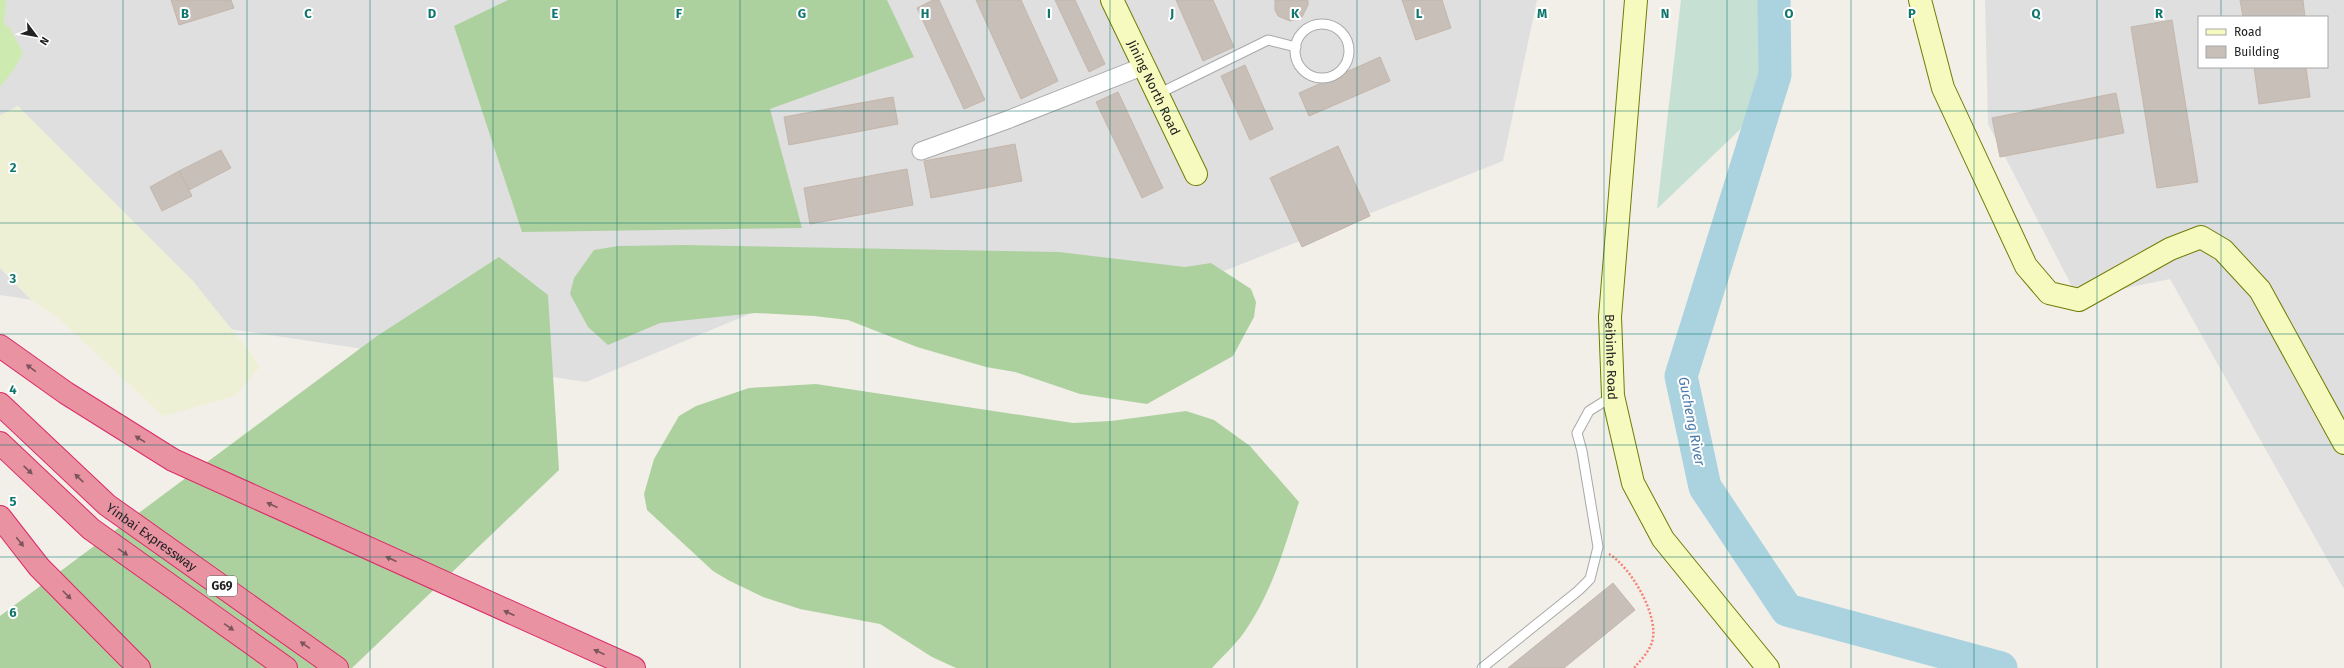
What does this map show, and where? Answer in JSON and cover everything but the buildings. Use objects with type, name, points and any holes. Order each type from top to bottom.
[{"type":"highway","points":[[0,346],[66,393],[173,460],[634,668]]},
{"type":"highway","name":"Yinbai Expressway","points":[[0,404],[107,505],[337,668]]},
{"type":"highway","name":"G69","points":[[0,444],[91,529],[286,668]]},
{"type":"highway","points":[[0,518],[40,567],[139,668]]},
{"type":"street","name":"Jining North Road","points":[[1112,0],[1196,174]]},
{"type":"street","name":"Beibinhe Road","points":[[1636,0],[1610,317],[1613,396],[1633,483],[1663,539],[1768,668]]},
{"type":"street","points":[[1920,0],[1943,88],[2026,266],[2049,293],[2079,300],[2170,249],[2201,237],[2224,250],[2260,290],[2336,419],[2344,442]]},
{"type":"street","points":[[922,151],[1007,120],[1144,66]]},
{"type":"lane","points":[[1318,24],[1326,24],[1341,31],[1349,46],[1349,55],[1346,63],[1334,75],[1318,78],[1303,70],[1298,63],[1296,47],[1298,39],[1306,29],[1318,24]]},
{"type":"lane","points":[[1158,94],[1268,40],[1296,47]]},
{"type":"lane","points":[[1482,668],[1578,591],[1590,579],[1598,547],[1582,451],[1577,433],[1589,410],[1613,396]]},
{"type":"path","points":[[1598,547],[1616,559],[1637,584],[1654,625],[1652,643],[1634,668]]},
{"type":"shaded area","points":[[0,0],[1537,0],[1503,161],[1163,295],[846,274],[586,382],[0,295]]},
{"type":"shaded area","points":[[1985,0],[2344,0],[2344,589],[2170,279],[2078,298],[1988,124]]},
{"type":"green space","points":[[0,0],[6,0],[4,24],[10,28],[23,53],[15,68],[0,87]]},
{"type":"green space","points":[[508,0],[887,0],[914,57],[770,109],[802,228],[522,232],[454,26]]},
{"type":"green space","points":[[1681,0],[1790,0],[1774,97],[1657,209]]},
{"type":"green space","points":[[18,106],[193,281],[253,356],[259,368],[235,396],[163,416],[56,316],[32,301],[0,268],[0,115]]},
{"type":"green space","points":[[685,245],[1059,252],[1185,267],[1211,263],[1251,289],[1256,302],[1254,317],[1233,356],[1147,404],[1080,394],[1015,372],[986,367],[917,347],[848,320],[814,316],[755,313],[660,323],[608,345],[588,327],[570,294],[574,278],[594,250],[618,246]]},
{"type":"green space","points":[[499,257],[548,295],[559,470],[352,668],[0,668],[0,616],[377,336]]},
{"type":"green space","points":[[816,384],[1073,423],[1111,421],[1186,411],[1214,420],[1250,446],[1299,502],[1270,587],[1243,634],[1212,668],[956,668],[932,657],[880,624],[800,609],[763,597],[713,571],[647,510],[644,494],[654,459],[679,416],[696,406],[749,388]]},
{"type":"waterway","name":"Gucheng River","points":[[1774,0],[1775,75],[1681,376],[1705,487],[1787,610],[2001,668]]}]
